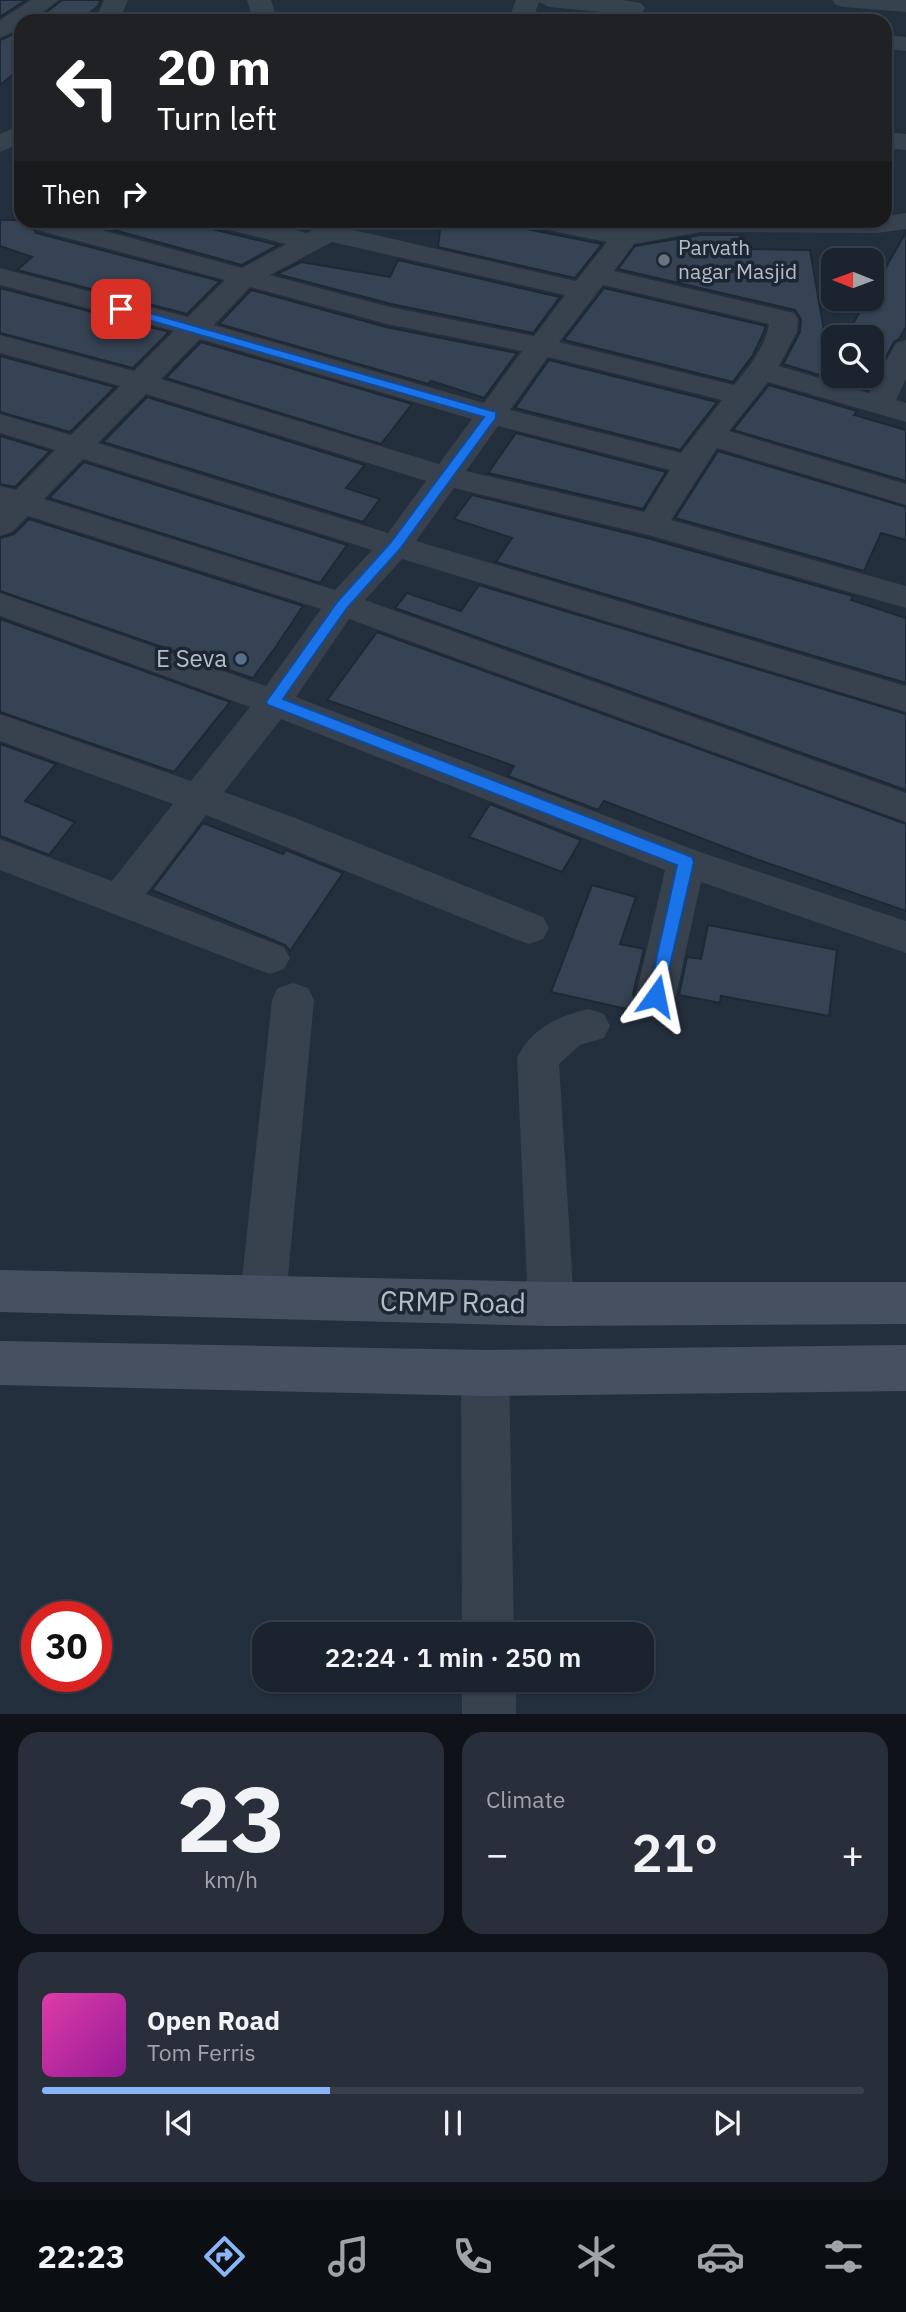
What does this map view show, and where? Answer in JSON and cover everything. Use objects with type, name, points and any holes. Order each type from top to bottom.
[{"type":"main road","name":"CRMP Road","points":[[0,1292],[551,1304],[906,1303]]},
{"type":"main road","points":[[0,1363],[485,1373],[906,1368]]},
{"type":"street","points":[[17,14],[47,0]]},
{"type":"street","points":[[549,0],[634,8]]},
{"type":"street","points":[[845,0],[906,5]]},
{"type":"street","points":[[62,228],[387,315],[541,345],[740,396]]},
{"type":"street","points":[[296,228],[332,232],[589,283],[781,316],[784,319],[783,327],[762,371],[709,436],[652,525]]},
{"type":"street","points":[[579,228],[625,237],[677,228]]},
{"type":"street","points":[[7,508],[80,446],[139,382],[243,278],[332,232]]},
{"type":"street","points":[[119,900],[274,702],[342,604],[396,546],[541,345],[625,237]]},
{"type":"street","points":[[0,276],[194,328],[492,415],[689,465]]},
{"type":"street","points":[[0,344],[139,382],[448,477],[652,525],[906,597]]},
{"type":"street","points":[[762,371],[892,409],[905,351]]},
{"type":"street","points":[[0,423],[396,546],[906,699]]},
{"type":"street","points":[[709,436],[906,495]]},
{"type":"street","points":[[7,508],[342,604],[906,808]]},
{"type":"street","points":[[0,604],[274,702],[686,862],[906,937]]},
{"type":"street","points":[[0,727],[277,826],[529,928]]},
{"type":"street","points":[[0,854],[270,958]]},
{"type":"street","points":[[656,996],[686,862]]},
{"type":"street","points":[[263,1298],[293,1000]]},
{"type":"street","points":[[551,1304],[538,1058],[568,1031],[589,1026]]},
{"type":"street","points":[[485,1373],[488,1622]]},
{"type":"street","points":[[489,1692],[489,1713]]},
{"type":"building","points":[[0,0],[26,0],[0,17]]},
{"type":"building","points":[[62,0],[101,0],[88,14],[44,14]]},
{"type":"building","points":[[14,34],[14,74],[0,85],[0,40]]},
{"type":"building","points":[[0,220],[14,220],[14,228],[33,228],[36,233],[220,281],[187,314],[17,270],[32,257],[0,246]]},
{"type":"building","points":[[106,228],[212,228],[278,245],[242,265]]},
{"type":"building","points":[[440,228],[527,228],[602,244],[575,278],[438,247]]},
{"type":"building","points":[[906,232],[906,327],[884,360],[884,325],[852,325],[860,312],[884,312],[884,271]]},
{"type":"building","points":[[700,235],[742,235],[743,249],[810,250],[823,325],[821,376],[783,364],[800,332],[801,319],[795,310],[618,269],[635,246]]},
{"type":"building","points":[[398,260],[560,297],[533,333],[391,304],[277,274],[301,262],[390,277]]},
{"type":"building","points":[[0,288],[169,332],[133,368],[0,333]]},
{"type":"building","points":[[604,288],[766,326],[753,355],[733,382],[564,340]]},
{"type":"building","points":[[251,290],[386,327],[517,353],[484,398],[431,381],[428,384],[219,324]]},
{"type":"building","points":[[201,342],[412,404],[381,444],[166,378]]},
{"type":"building","points":[[0,356],[115,387],[70,432],[0,412]]},
{"type":"building","points":[[549,360],[717,402],[680,450],[515,408]]},
{"type":"building","points":[[769,385],[857,411],[854,415],[906,430],[906,481],[733,430]]},
{"type":"building","points":[[147,397],[365,465],[346,488],[380,499],[363,522],[103,442]]},
{"type":"building","points":[[516,433],[666,472],[643,509],[488,473]]},
{"type":"building","points":[[0,436],[50,451],[15,487],[0,484]]},
{"type":"building","points":[[718,451],[906,507],[906,540],[881,533],[864,571],[675,518]]},
{"type":"building","points":[[84,462],[347,545],[320,583],[49,498]]},
{"type":"building","points":[[472,495],[647,538],[853,596],[851,600],[906,618],[906,683],[496,562],[512,538],[454,519]]},
{"type":"building","points":[[29,519],[303,606],[253,678],[249,677],[0,591],[0,538],[14,534]]},
{"type":"building","points":[[479,585],[906,714],[906,790],[395,608],[407,593],[461,611]]},
{"type":"building","points":[[0,619],[230,702],[174,772],[0,712]]},
{"type":"building","points":[[377,632],[906,824],[906,911],[753,858],[604,801],[598,810],[508,776],[514,766],[327,700]]},
{"type":"building","points":[[0,744],[56,764],[25,801],[75,822],[49,855],[0,836]]},
{"type":"building","points":[[490,804],[581,840],[562,872],[469,837]]},
{"type":"building","points":[[203,823],[283,854],[286,850],[343,873],[290,951],[285,945],[152,890]]},
{"type":"building","points":[[592,885],[636,897],[620,944],[644,949],[633,994],[640,1012],[551,992]]},
{"type":"building","points":[[708,925],[837,950],[829,1016],[721,996],[720,1003],[679,995],[687,957],[701,959]]},
{"type":"place","name":"Parvath nagar Masjid","points":[[664,260]]},
{"type":"place","name":"E Seva","points":[[241,659]]},
{"type":"route","points":[[121,309],[492,415],[396,546],[342,604],[274,702],[686,862],[656,996]]}]
